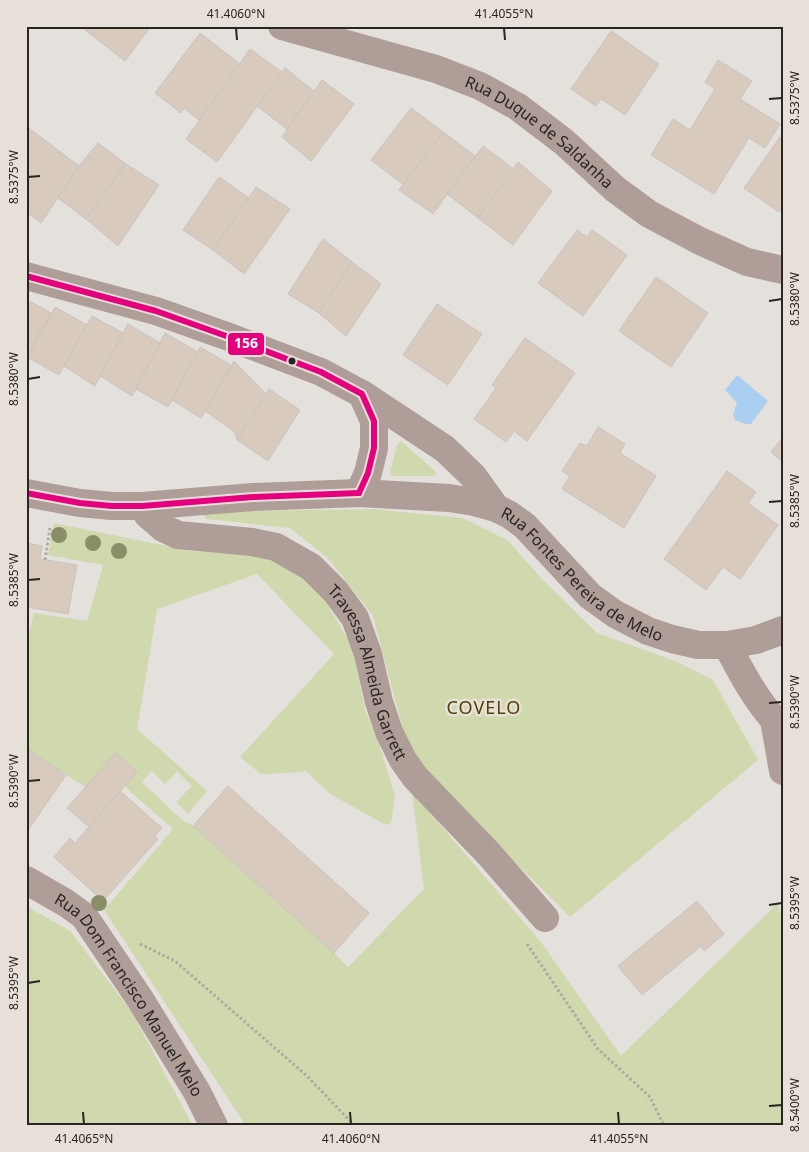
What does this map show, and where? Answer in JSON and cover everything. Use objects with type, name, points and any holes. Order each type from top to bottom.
[{"type":"street","name":"Rua Duque de Saldanha","points":[[282,26],[436,68],[480,86],[518,107],[564,142],[615,189],[649,214],[700,241],[747,262],[783,270]]},
{"type":"street","name":"Rua Fontes Pereira de Melo","points":[[26,276],[156,311],[321,372],[362,394],[445,449],[473,476],[496,508],[525,526],[590,596],[616,614],[648,631],[672,640],[698,645],[727,645],[756,640],[783,630]]},
{"type":"street","points":[[359,493],[368,472],[374,448],[374,421],[362,394]]},
{"type":"street","points":[[26,492],[80,503],[112,506],[142,506],[253,497],[359,493],[449,498],[496,508]]},
{"type":"street","name":"Travessa Almeida Garrett","points":[[142,506],[148,515],[163,528],[178,535],[252,542],[276,547],[311,567],[336,592],[355,618],[368,654],[379,702],[389,732],[403,760],[416,777],[488,853],[545,918]]},
{"type":"street","points":[[727,645],[752,690],[778,724],[783,771]]},
{"type":"street","name":"Rua Dom Francisco Manuel Melo","points":[[26,880],[66,903],[84,916],[140,999],[197,1092],[214,1126]]},
{"type":"path","points":[[45,560],[51,523]]},
{"type":"path","points":[[523,893],[523,937],[598,1050],[650,1097],[664,1126]]},
{"type":"path","points":[[134,941],[175,961],[307,1076],[355,1126]]},
{"type":"green space","points":[[401,441],[436,472],[435,476],[392,476],[390,472],[397,445]]},
{"type":"green space","points":[[373,509],[463,518],[507,540],[542,579],[597,633],[675,661],[713,680],[758,760],[570,917],[436,783],[406,741],[373,616],[328,558],[290,528],[206,519],[201,512]]},
{"type":"green space","points":[[54,523],[191,551],[275,557],[302,576],[324,598],[348,640],[354,655],[365,710],[380,747],[395,796],[391,823],[386,825],[330,794],[306,771],[261,774],[240,757],[334,654],[257,574],[157,609],[137,729],[207,791],[188,814],[176,802],[192,786],[177,771],[165,784],[152,771],[142,782],[182,820],[193,826],[348,967],[424,889],[412,792],[541,942],[621,1056],[778,903],[783,924],[783,1126],[246,1126],[104,910],[173,829],[124,786],[86,787],[26,748],[26,642],[34,613],[87,621],[103,565],[48,555]]},
{"type":"green space","points":[[26,906],[70,931],[131,1011],[193,1126],[26,1126]]},
{"type":"water","points":[[737,375],[768,401],[751,424],[735,420],[733,414],[737,403],[725,390]]},
{"type":"building","points":[[80,26],[151,26],[125,61]]},
{"type":"building","points":[[611,31],[659,64],[625,115],[601,99],[596,106],[571,89]]},
{"type":"building","points":[[200,33],[240,64],[199,120],[184,108],[181,113],[155,93]]},
{"type":"building","points":[[250,49],[282,72],[217,162],[186,139]]},
{"type":"building","points":[[718,60],[752,81],[740,99],[780,124],[765,148],[749,138],[714,194],[651,155],[673,119],[690,130],[715,89],[705,82]]},
{"type":"building","points":[[285,68],[314,91],[287,129],[257,106]]},
{"type":"building","points":[[322,80],[354,104],[311,161],[282,137]]},
{"type":"building","points":[[411,108],[443,132],[404,185],[371,160]]},
{"type":"building","points":[[26,126],[79,166],[41,223],[26,212]]},
{"type":"building","points":[[443,132],[475,156],[433,214],[399,190]]},
{"type":"building","points":[[780,137],[783,139],[783,207],[779,212],[744,188]]},
{"type":"building","points":[[98,143],[126,164],[86,219],[58,198],[79,166]]},
{"type":"building","points":[[483,146],[514,169],[478,218],[447,194]]},
{"type":"building","points":[[518,162],[552,191],[513,245],[478,218]]},
{"type":"building","points":[[126,164],[159,185],[118,246],[86,219]]},
{"type":"building","points":[[219,177],[249,198],[213,250],[183,230]]},
{"type":"building","points":[[256,187],[290,209],[244,274],[213,250]]},
{"type":"building","points":[[577,230],[587,237],[592,230],[627,255],[583,316],[538,283]]},
{"type":"building","points":[[323,239],[352,262],[319,313],[288,294]]},
{"type":"building","points":[[352,262],[381,284],[346,336],[319,313]]},
{"type":"building","points":[[656,277],[708,313],[671,367],[619,331]]},
{"type":"building","points":[[26,299],[51,313],[26,359]]},
{"type":"building","points":[[437,304],[482,334],[448,385],[403,355]]},
{"type":"building","points":[[55,307],[87,325],[59,375],[27,357]]},
{"type":"building","points":[[92,316],[123,333],[95,386],[64,366]]},
{"type":"building","points":[[128,324],[160,343],[132,396],[100,376]]},
{"type":"building","points":[[165,333],[198,352],[168,407],[136,389]]},
{"type":"building","points":[[525,338],[575,373],[527,441],[514,431],[506,442],[474,419],[496,388],[492,385]]},
{"type":"building","points":[[200,347],[231,365],[201,418],[172,400]]},
{"type":"building","points":[[234,361],[266,394],[237,440],[235,432],[205,411]]},
{"type":"building","points":[[269,389],[300,410],[268,461],[237,440]]},
{"type":"building","points":[[598,427],[625,444],[620,453],[656,476],[624,528],[562,489],[570,476],[562,471],[580,443],[587,446]]},
{"type":"building","points":[[783,437],[783,462],[771,452]]},
{"type":"building","points":[[727,471],[756,492],[748,503],[778,525],[740,579],[723,567],[706,590],[664,559]]},
{"type":"building","points":[[26,543],[42,546],[40,559],[77,565],[68,614],[26,607]]},
{"type":"building","points":[[26,748],[66,775],[26,833]]},
{"type":"building","points":[[115,753],[137,772],[89,827],[67,808]]},
{"type":"building","points":[[228,786],[369,913],[334,953],[193,826]]},
{"type":"building","points":[[120,791],[162,828],[155,836],[158,839],[103,901],[54,857],[70,838],[75,843]]},
{"type":"building","points":[[697,901],[724,934],[704,951],[701,946],[642,995],[618,966]]},
{"type":"transit line","name":"156","points":[[26,276],[156,311],[321,372],[362,394],[374,421],[374,448],[368,473],[359,493]]},
{"type":"transit line","name":"156","points":[[26,493],[80,503],[112,506],[142,506],[253,497],[359,493]]},
{"type":"district","name":"COVELO","points":[[484,708]]}]
